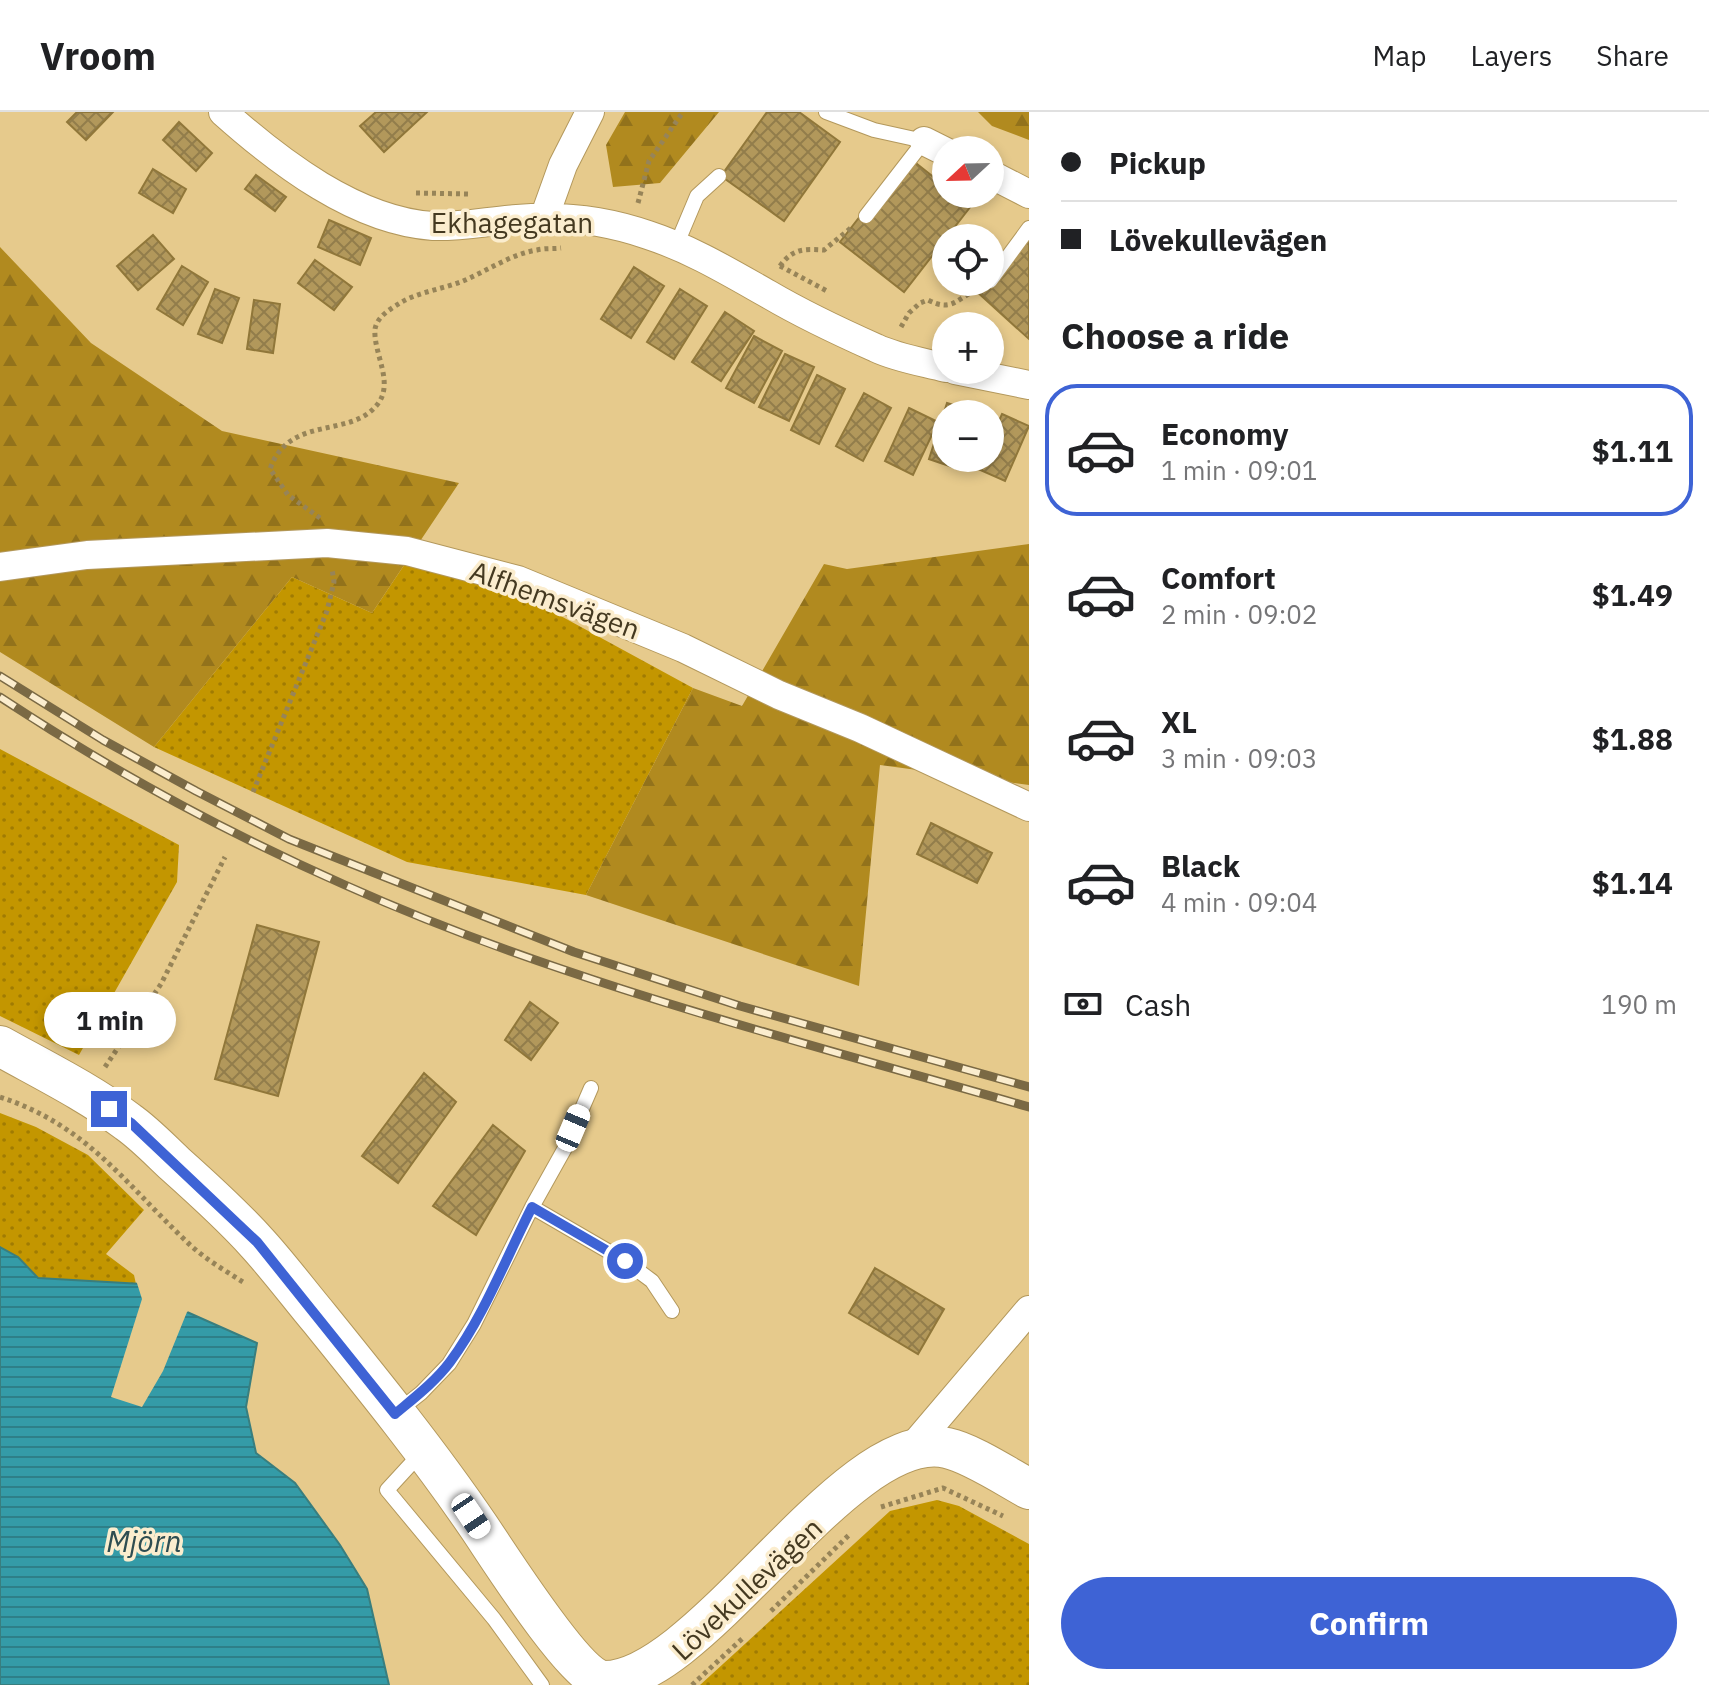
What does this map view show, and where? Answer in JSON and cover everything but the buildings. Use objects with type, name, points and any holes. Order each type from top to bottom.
[{"type":"street","name":"Ekhagegatan","points":[[223,112],[255,141],[308,178],[360,206],[401,221],[433,226],[544,218],[580,218],[612,223],[676,246],[879,350],[932,364]]},
{"type":"street","points":[[544,218],[563,165],[590,112]]},
{"type":"street","points":[[1004,181],[1029,194]]},
{"type":"street","points":[[1004,380],[1029,385]]},
{"type":"street","name":"Alfhemsvägen","points":[[0,567],[87,555],[327,543],[407,551],[518,580],[683,648],[779,695],[860,728],[1029,807]]},
{"type":"street","name":"Lövekullevägen","points":[[0,1046],[88,1094],[131,1123],[257,1242],[424,1450],[570,1654],[599,1680],[621,1683],[636,1681],[658,1672],[746,1595],[868,1474],[910,1450],[946,1447],[992,1468],[1022,1505]]},
{"type":"street","points":[[910,1450],[1029,1310]]},
{"type":"lane","points":[[826,112],[874,130],[932,146]]},
{"type":"lane","points":[[866,216],[932,150]]},
{"type":"lane","points":[[676,246],[697,196],[719,176]]},
{"type":"lane","points":[[1004,262],[1029,228]]},
{"type":"lane","points":[[395,1414],[449,1364],[474,1324],[565,1148],[591,1088]]},
{"type":"lane","points":[[532,1207],[625,1261],[652,1281],[672,1311]]},
{"type":"lane","points":[[424,1450],[387,1490],[494,1619],[542,1685]]},
{"type":"path","points":[[638,205],[649,161],[683,112]]},
{"type":"path","points":[[404,193],[478,194]]},
{"type":"path","points":[[780,266],[793,252],[802,248],[824,250],[837,239]]},
{"type":"path","points":[[253,792],[327,611],[334,582],[327,543],[328,528],[316,513],[288,495],[277,482],[270,469],[275,455],[290,441],[311,431],[360,417],[375,408],[382,396],[384,377],[375,328],[380,317],[402,302],[464,280],[513,257],[536,250],[571,248]]},
{"type":"path","points":[[901,327],[920,303],[928,300],[943,307],[960,298]]},
{"type":"path","points":[[88,1094],[161,984],[225,857]]},
{"type":"path","points":[[0,1097],[33,1107],[87,1142],[188,1244],[251,1288]]},
{"type":"path","points":[[877,1508],[943,1488],[1022,1505]]},
{"type":"path","points":[[761,1621],[857,1528]]},
{"type":"path","points":[[692,1685],[750,1632]]},
{"type":"shaded area","points":[[421,540],[693,688],[586,895],[407,862],[154,747],[292,577],[372,613]]},
{"type":"shaded area","points":[[0,749],[179,845],[177,882],[79,1055],[0,1016]]},
{"type":"shaded area","points":[[0,1113],[36,1127],[88,1155],[144,1210],[106,1254],[134,1275],[136,1284],[38,1278],[18,1257],[0,1247]]},
{"type":"shaded area","points":[[937,1500],[959,1506],[1029,1544],[1029,1685],[700,1685],[890,1511]]},
{"type":"green space","points":[[625,112],[719,112],[660,183],[613,187],[606,145]]},
{"type":"green space","points":[[978,112],[1029,112],[1029,140],[992,126]]},
{"type":"green space","points":[[0,247],[91,343],[222,431],[459,483],[372,613],[292,577],[154,747],[0,652]]},
{"type":"green space","points":[[1029,544],[1029,785],[880,765],[859,986],[586,895],[693,688],[742,706],[824,564],[847,569]]},
{"type":"water","name":"Mjörn","points":[[0,1247],[18,1257],[38,1278],[142,1284],[187,1312],[257,1343],[246,1407],[256,1453],[295,1483],[367,1589],[389,1685],[0,1685]]},
{"type":"pier","points":[[136,1280],[191,1309],[187,1312],[163,1371],[142,1407],[111,1397],[142,1299]]},
{"type":"railway","points":[[0,676],[103,740],[289,839],[574,952],[740,1006],[1029,1087]]},
{"type":"railway","points":[[0,697],[125,774],[212,821],[300,865],[428,920],[512,952],[683,1008],[1029,1107]]},
{"type":"route","points":[[109,1109],[131,1123],[257,1242],[395,1414],[449,1364],[474,1324],[532,1207],[625,1261]]}]
